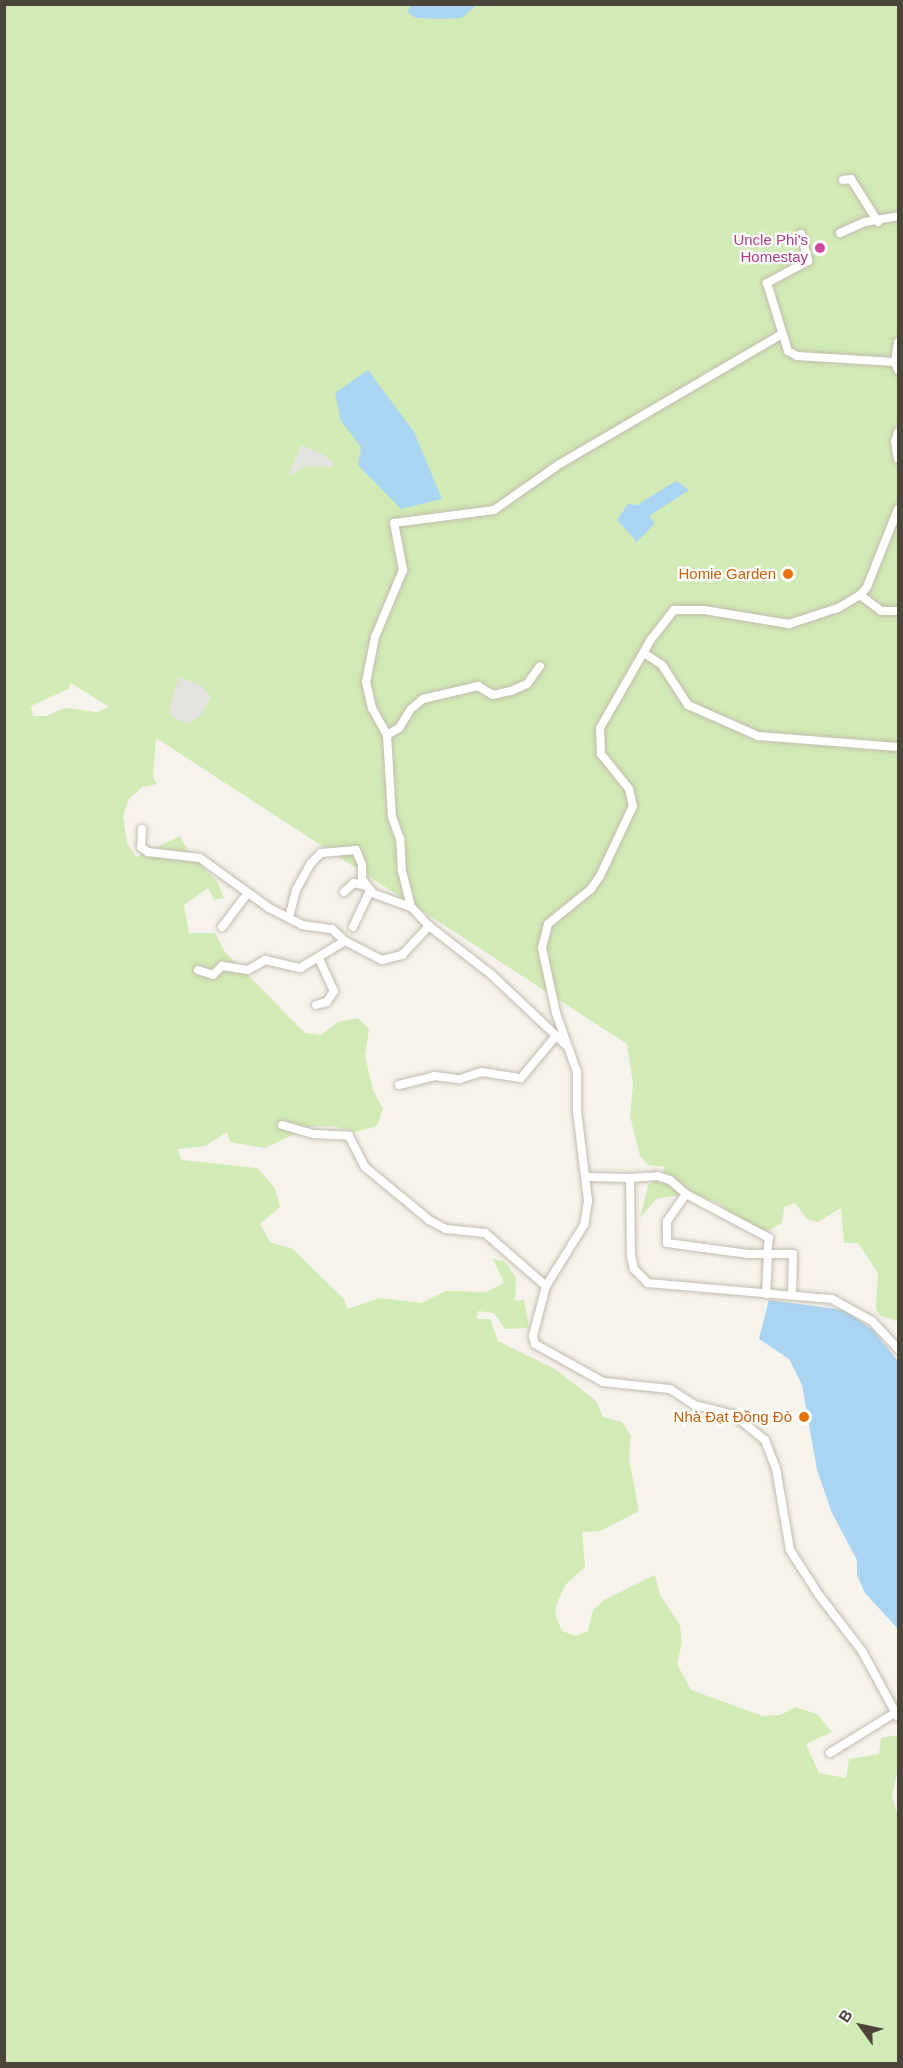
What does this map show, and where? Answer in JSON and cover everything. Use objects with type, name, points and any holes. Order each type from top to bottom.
[{"type":"street","points":[[843,180],[851,179],[878,222]]},
{"type":"street","points":[[840,233],[865,222],[878,222],[898,216]]},
{"type":"street","points":[[801,234],[808,261],[767,283],[782,334],[791,354],[897,366],[898,342]]},
{"type":"street","points":[[411,907],[402,872],[400,839],[392,817],[387,735],[372,708],[366,669],[403,570],[394,524],[494,510],[558,465],[782,334]]},
{"type":"street","points":[[898,432],[895,442],[898,459]]},
{"type":"street","points":[[830,1753],[897,1714],[862,1651],[819,1595],[790,1550],[776,1468],[765,1440],[734,1415],[694,1405],[670,1389],[603,1383],[535,1344],[534,1324],[546,1286],[584,1226],[588,1177],[577,1111],[577,1072],[556,1013],[542,948],[548,924],[591,889],[633,807],[629,789],[601,754],[600,728],[665,617],[674,610],[704,610],[789,624],[817,617],[860,596],[875,572],[898,514]]},
{"type":"street","points":[[860,596],[880,611],[898,611]]},
{"type":"street","points":[[644,653],[662,665],[688,705],[758,736],[898,747]]},
{"type":"street","points":[[387,735],[399,728],[423,699],[478,686],[493,695],[510,691],[527,684],[540,666]]},
{"type":"street","points":[[142,829],[141,847],[148,852],[200,858],[247,894],[288,918],[332,929],[345,941],[387,960],[402,955],[429,926]]},
{"type":"street","points":[[288,918],[296,890],[311,863],[321,853],[356,850],[369,889],[353,927]]},
{"type":"street","points":[[344,892],[354,883],[411,907],[429,926],[492,975],[555,1037],[570,1048]]},
{"type":"street","points":[[222,927],[228,914],[247,894]]},
{"type":"street","points":[[198,970],[213,975],[222,966],[248,970],[265,960],[300,968],[345,941]]},
{"type":"street","points":[[316,1005],[327,1002],[334,991],[318,959]]},
{"type":"street","points":[[399,1085],[434,1076],[460,1079],[482,1072],[521,1078],[555,1037]]},
{"type":"street","points":[[282,1125],[314,1134],[349,1136],[365,1167],[429,1220],[446,1229],[485,1233],[546,1286]]},
{"type":"street","points":[[588,1177],[606,1179],[663,1177],[686,1194],[769,1238],[766,1294]]},
{"type":"street","points":[[630,1178],[631,1256],[642,1279],[658,1287],[792,1294],[838,1302],[872,1321],[898,1348]]},
{"type":"street","points":[[686,1194],[668,1221],[667,1243],[686,1248],[795,1256],[792,1294]]},
{"type":"green space","points":[[5,5],[898,5],[898,1321],[881,1316],[876,1309],[878,1273],[858,1243],[844,1243],[841,1208],[818,1222],[807,1219],[795,1203],[784,1207],[782,1223],[768,1231],[741,1225],[720,1204],[691,1193],[656,1199],[640,1218],[648,1185],[663,1175],[664,1167],[648,1165],[640,1156],[630,1116],[633,1085],[627,1044],[156,738],[153,777],[157,784],[142,787],[129,799],[123,816],[127,843],[136,857],[180,836],[190,855],[217,881],[224,898],[214,900],[208,888],[184,905],[189,933],[215,933],[225,952],[305,1033],[321,1035],[338,1022],[358,1018],[369,1029],[365,1056],[373,1090],[383,1109],[377,1126],[355,1132],[333,1126],[310,1127],[265,1148],[230,1142],[227,1132],[205,1146],[177,1149],[182,1160],[257,1168],[275,1188],[280,1207],[260,1224],[270,1242],[293,1249],[344,1299],[347,1309],[380,1298],[421,1303],[446,1291],[486,1292],[504,1283],[493,1259],[505,1262],[516,1278],[515,1301],[524,1300],[529,1328],[505,1329],[494,1313],[478,1311],[477,1319],[490,1319],[498,1341],[555,1369],[596,1401],[603,1417],[622,1422],[631,1436],[629,1459],[639,1511],[600,1531],[582,1532],[585,1567],[566,1584],[557,1603],[555,1614],[562,1631],[576,1636],[588,1631],[593,1610],[604,1600],[655,1575],[660,1595],[680,1625],[682,1643],[677,1664],[691,1690],[763,1716],[781,1715],[795,1707],[817,1714],[832,1732],[806,1744],[819,1773],[846,1778],[849,1759],[879,1754],[881,1738],[898,1735],[898,1769],[892,1796],[898,1815],[898,2063],[5,2064]],"holes":[[[71,683],[109,707],[97,712],[65,708],[46,716],[33,716],[31,706],[68,689]]]},
{"type":"shaded area","points":[[301,445],[322,454],[334,464],[331,467],[305,467],[288,476]]},
{"type":"shaded area","points":[[179,677],[202,686],[211,697],[200,716],[188,724],[172,717],[169,710]]},
{"type":"water","points":[[411,4],[476,5],[462,18],[440,19],[416,18],[407,12]]},
{"type":"water","points":[[368,370],[414,432],[442,499],[401,509],[358,465],[361,447],[341,421],[335,393]]},
{"type":"water","points":[[676,481],[689,490],[649,516],[655,523],[637,542],[617,520],[628,504],[637,505]]},
{"type":"water","points":[[769,1300],[844,1310],[872,1329],[898,1361],[898,1629],[865,1593],[857,1575],[857,1560],[832,1513],[817,1470],[802,1385],[789,1359],[759,1339]]},
{"type":"place","name":"Uncle Phi's Homestay","points":[[820,248]]},
{"type":"place","name":"Homie Garden","points":[[788,574]]},
{"type":"place","name":"Nhà Đạt Đồng Đò","points":[[804,1417]]}]
